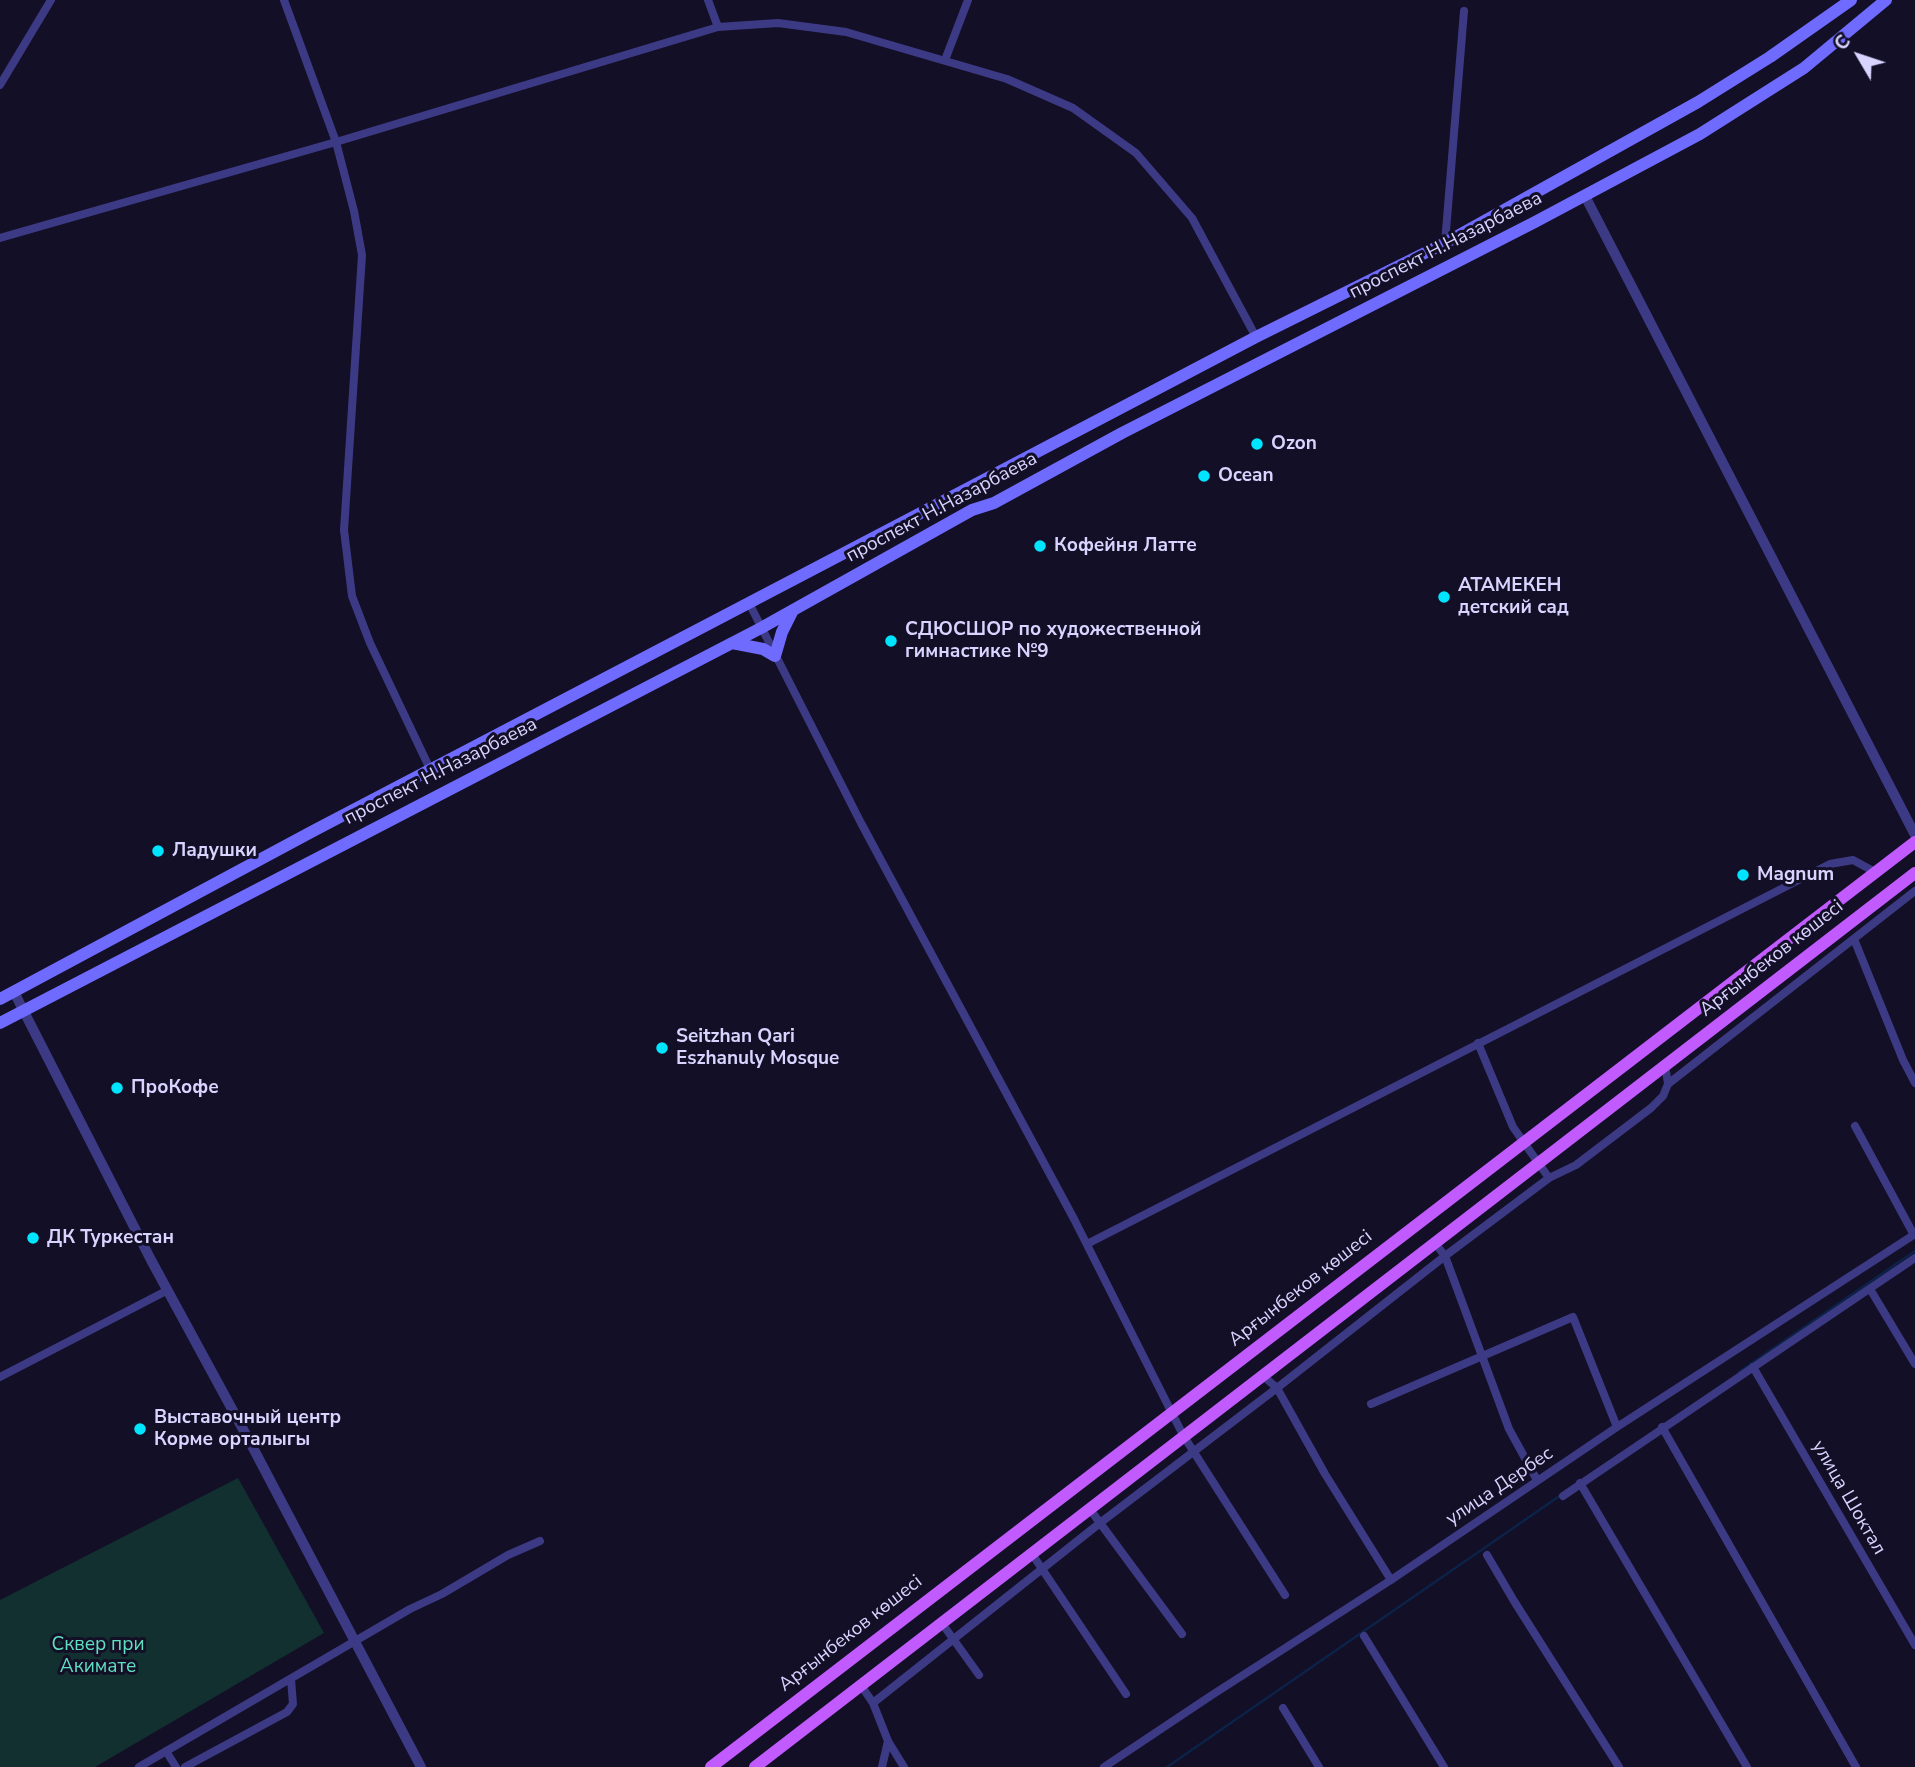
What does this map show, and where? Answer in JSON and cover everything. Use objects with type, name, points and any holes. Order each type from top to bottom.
[{"type":"main road","name":"проспект Н.Назарбаева","points":[[0,999],[1256,337],[1445,243],[1698,102],[1770,57],[1851,0]]},
{"type":"main road","name":"проспект Н.Назарбаева","points":[[0,1023],[761,628],[972,510],[994,503],[1122,433],[1585,196],[1700,134],[1793,75],[1886,0]]},
{"type":"main road","points":[[732,643],[763,649],[775,656],[793,609]]},
{"type":"main road","name":"Арғынбеков көшесі","points":[[711,1767],[1915,842]]},
{"type":"main road","name":"Арғынбеков көшесі","points":[[755,1767],[1915,873]]},
{"type":"street","points":[[0,85],[51,0]]},
{"type":"street","points":[[284,0],[336,142],[362,255],[344,530],[352,596],[370,643],[431,771]]},
{"type":"street","points":[[708,0],[718,27]]},
{"type":"street","points":[[945,60],[968,0]]},
{"type":"street","points":[[1445,243],[1464,10]]},
{"type":"street","points":[[0,238],[336,142],[718,27],[778,23],[846,32],[945,60],[1007,79],[1073,108],[1136,153],[1192,218],[1256,337]]},
{"type":"street","points":[[1585,196],[1915,835]]},
{"type":"street","points":[[748,603],[861,823],[1087,1244],[1171,1413],[1285,1595]]},
{"type":"street","points":[[1087,1244],[1830,864],[1853,860],[1875,872]]},
{"type":"street","points":[[873,1703],[1445,1256],[1549,1178],[1576,1165],[1651,1108],[1663,1096],[1668,1084],[1915,891]]},
{"type":"street","points":[[1854,939],[1915,1083]]},
{"type":"street","points":[[14,992],[168,1290],[421,1767]]},
{"type":"street","points":[[1478,1043],[1513,1127],[1549,1178]]},
{"type":"street","points":[[1665,1065],[1668,1084]]},
{"type":"street","points":[[1855,1126],[1915,1234]]},
{"type":"street","name":"улица Дербес","points":[[1104,1767],[1391,1580],[1537,1479],[1915,1234]]},
{"type":"street","points":[[1434,1242],[1445,1256],[1509,1429],[1537,1479]]},
{"type":"street","points":[[1563,1496],[1915,1258]]},
{"type":"street","points":[[1870,1289],[1915,1364]]},
{"type":"street","points":[[0,1377],[168,1290]]},
{"type":"street","points":[[1371,1404],[1573,1317],[1617,1427]]},
{"type":"street","name":"улица Шоктал","points":[[1753,1367],[1914,1640]]},
{"type":"street","points":[[1262,1375],[1277,1388],[1325,1474],[1391,1580]]},
{"type":"street","points":[[1662,1427],[1856,1767]]},
{"type":"street","points":[[1580,1483],[1747,1767]]},
{"type":"street","points":[[1089,1508],[1182,1634]]},
{"type":"street","points":[[139,1767],[410,1609],[442,1594],[508,1555],[540,1541]]},
{"type":"street","points":[[1032,1555],[1126,1694]]},
{"type":"street","points":[[1487,1555],[1619,1767]]},
{"type":"street","points":[[941,1622],[979,1675]]},
{"type":"street","points":[[1364,1636],[1444,1767]]},
{"type":"street","points":[[185,1767],[286,1712],[293,1704],[291,1679]]},
{"type":"street","points":[[860,1684],[873,1703],[888,1741],[904,1767]]},
{"type":"street","points":[[1283,1708],[1319,1767]]},
{"type":"street","points":[[882,1767],[888,1741]]},
{"type":"street","points":[[166,1751],[176,1767]]},
{"type":"green space","name":"Сквер при Акимате","points":[[238,1478],[324,1633],[95,1767],[0,1767],[0,1600]]},
{"type":"waterway","points":[[1739,1372],[1915,1251]]},
{"type":"waterway","points":[[1167,1767],[1561,1495]]},
{"type":"place","name":"Ozon","points":[[1257,444]]},
{"type":"place","name":"Ocean","points":[[1204,476]]},
{"type":"place","name":"Кофейня Латте","points":[[1040,546]]},
{"type":"place","name":"АТАМЕКЕН детский сад","points":[[1444,597]]},
{"type":"place","name":"СДЮСШОР по художественной гимнастике №9","points":[[891,641]]},
{"type":"place","name":"Ладушки","points":[[158,851]]},
{"type":"place","name":"Magnum","points":[[1743,875]]},
{"type":"place","name":"Seitzhan Qari Eszhanuly Mosque","points":[[662,1048]]},
{"type":"place","name":"ПроКофе","points":[[117,1088]]},
{"type":"place","name":"ДК Туркестан","points":[[33,1238]]},
{"type":"place","name":"Выставочный центр Корме орталыгы","points":[[140,1429]]}]
